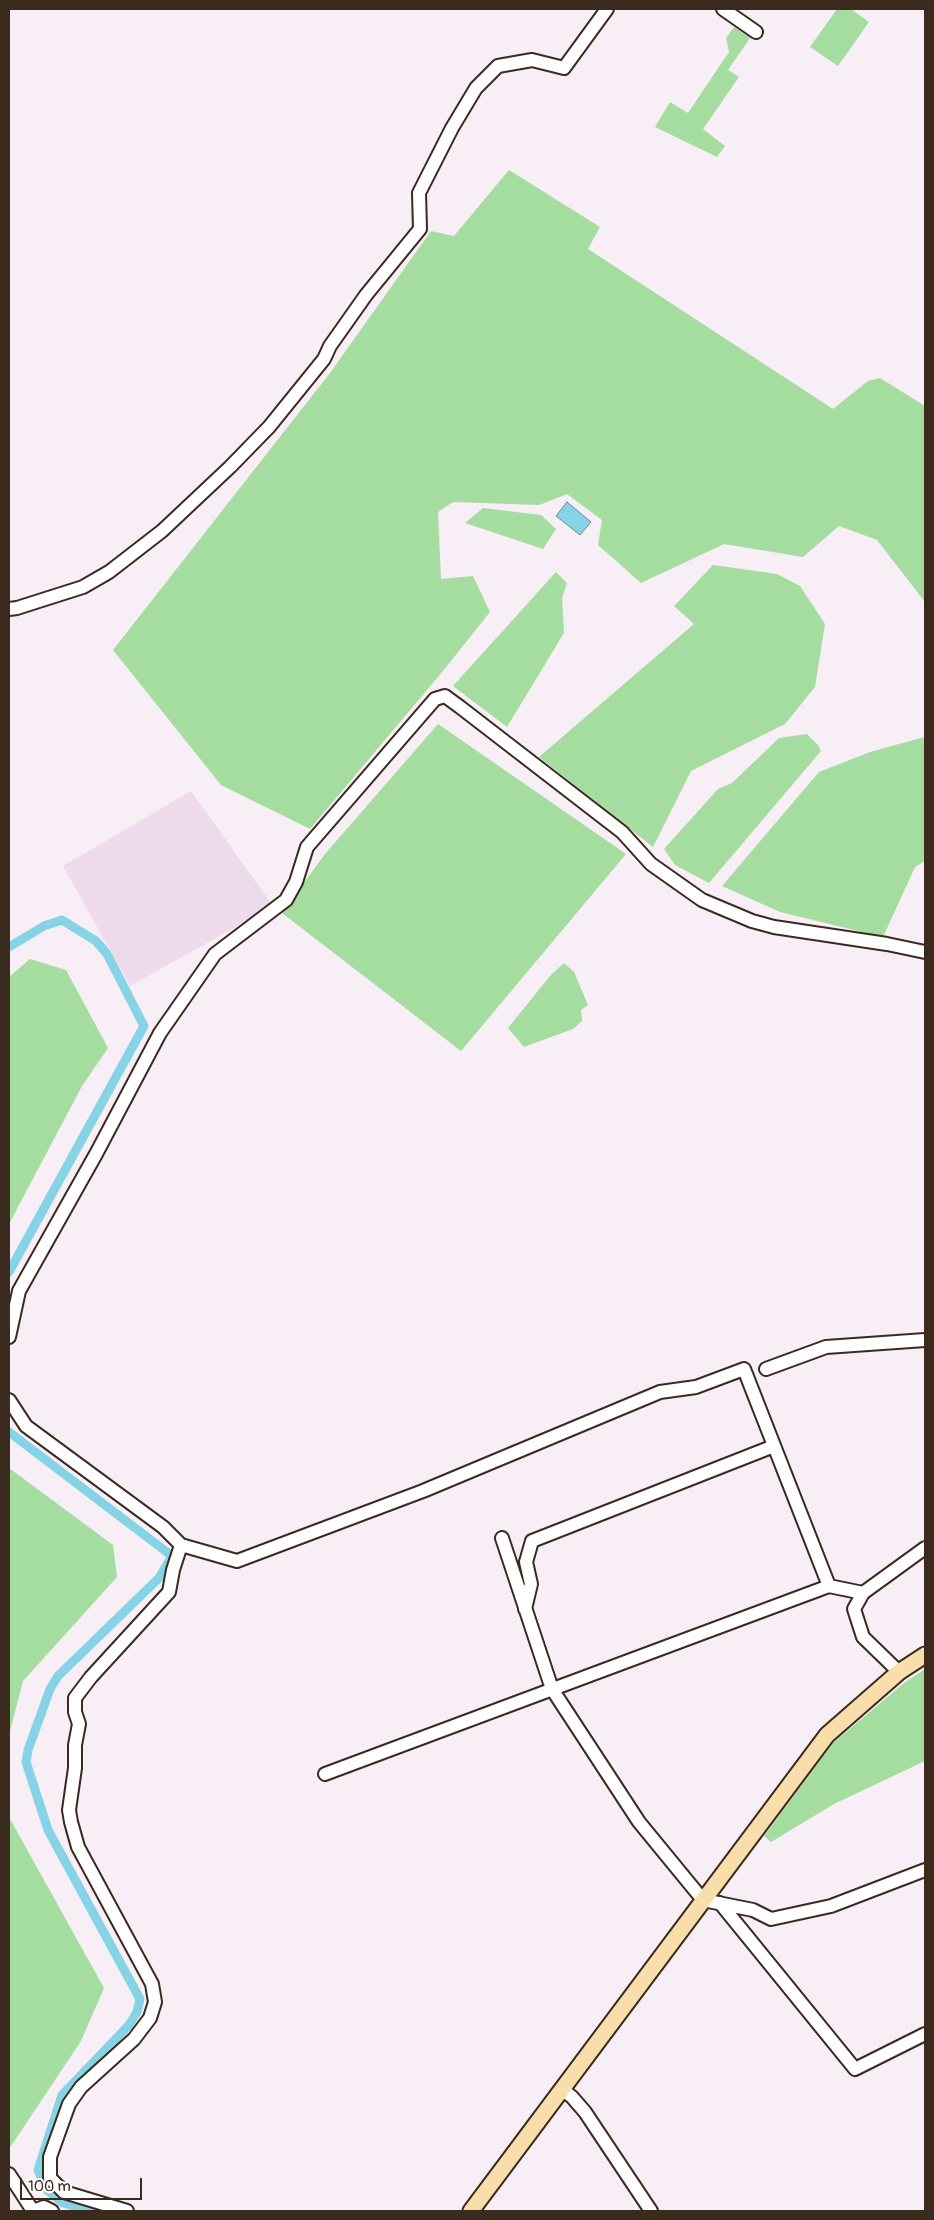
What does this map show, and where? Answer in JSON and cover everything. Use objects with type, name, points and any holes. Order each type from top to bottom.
[{"type":"main road","points":[[471,2211],[826,1735],[899,1672],[925,1655]]},
{"type":"street","points":[[9,609],[84,587],[109,572],[162,531],[230,468],[269,427],[324,359],[330,346],[366,295],[420,229],[419,193],[452,128],[476,88],[498,66],[532,60],[564,68],[607,9]]},
{"type":"street","points":[[723,9],[756,32]]},
{"type":"street","points":[[9,1337],[19,1291],[96,1154],[160,1033],[214,954],[268,916],[286,900],[296,882],[307,847],[435,699],[445,696],[460,707],[622,832],[651,864],[702,900],[752,921],[774,927],[888,944],[925,952]]},
{"type":"street","points":[[766,1369],[826,1347],[925,1340]]},
{"type":"street","points":[[9,1400],[26,1426],[163,1527],[182,1545],[237,1561],[423,1491],[660,1392],[696,1387],[744,1369],[829,1586]]},
{"type":"street","points":[[526,1609],[531,1584],[526,1562],[532,1541],[774,1446]]},
{"type":"street","points":[[502,1538],[552,1689],[639,1822],[704,1900],[753,1910],[771,1919],[831,1906],[925,1870]]},
{"type":"street","points":[[127,2211],[64,2192],[50,2178],[50,2157],[69,2104],[82,2087],[134,2039],[150,2018],[155,2002],[152,1984],[78,1847],[70,1822],[69,1810],[75,1768],[75,1745],[79,1724],[75,1712],[75,1698],[91,1677],[169,1592],[173,1570],[182,1545]]},
{"type":"street","points":[[899,1672],[863,1637],[854,1609],[863,1593],[925,1548]]},
{"type":"street","points":[[325,1774],[829,1586],[863,1593]]},
{"type":"street","points":[[720,1903],[855,2069],[925,2034]]},
{"type":"street","points":[[563,2090],[586,2112],[651,2211]]},
{"type":"street","points":[[9,2174],[33,2211],[44,2207],[52,2211]]},
{"type":"shaded area","points":[[191,791],[273,906],[130,986],[63,866]]},
{"type":"green space","points":[[837,9],[851,9],[869,22],[838,66],[810,47]]},
{"type":"green space","points":[[734,27],[750,38],[728,70],[739,77],[703,129],[725,146],[717,157],[655,127],[670,102],[688,113],[729,52],[726,38]]},
{"type":"green space","points":[[509,170],[600,227],[588,249],[833,409],[868,381],[880,378],[925,406],[925,602],[877,540],[839,526],[803,557],[724,544],[641,583],[598,545],[602,520],[567,494],[539,505],[453,502],[438,512],[441,579],[473,576],[490,612],[310,829],[221,785],[113,650],[330,373],[431,231],[454,236]]},
{"type":"green space","points":[[483,508],[541,515],[556,529],[543,549],[465,523]]},
{"type":"green space","points":[[713,565],[777,574],[800,586],[825,624],[815,687],[785,724],[691,771],[653,847],[539,757],[694,624],[674,606]]},
{"type":"green space","points":[[556,572],[567,583],[562,598],[564,633],[507,727],[453,686]]},
{"type":"green space","points":[[438,724],[626,854],[461,1051],[282,913],[325,854]]},
{"type":"green space","points":[[807,734],[821,751],[709,883],[675,865],[664,849],[718,789],[732,783],[779,738]]},
{"type":"green space","points":[[925,737],[925,861],[915,867],[883,937],[780,912],[722,886],[819,772],[870,752]]},
{"type":"green space","points":[[30,959],[66,970],[108,1048],[82,1086],[9,1224],[9,977]]},
{"type":"green space","points":[[564,963],[574,972],[588,1005],[581,1010],[582,1021],[573,1029],[524,1047],[508,1028],[550,976]]},
{"type":"green space","points":[[9,1468],[113,1545],[117,1577],[23,1681],[9,1735]]},
{"type":"green space","points":[[925,1669],[925,1761],[834,1804],[771,1842],[764,1836],[833,1743],[904,1683]]},
{"type":"green space","points":[[9,1817],[104,1988],[81,2041],[9,2149]]},
{"type":"water","points":[[567,502],[591,522],[580,535],[556,516]]},
{"type":"waterway","points":[[9,947],[44,926],[62,920],[96,941],[107,954],[144,1026],[9,1272]]},
{"type":"waterway","points":[[9,1432],[172,1556],[159,1578],[58,1676],[50,1689],[28,1750],[26,1762],[48,1830],[140,1999],[137,2012],[129,2025],[62,2095],[38,2170],[47,2190],[63,2203],[90,2211]]}]
